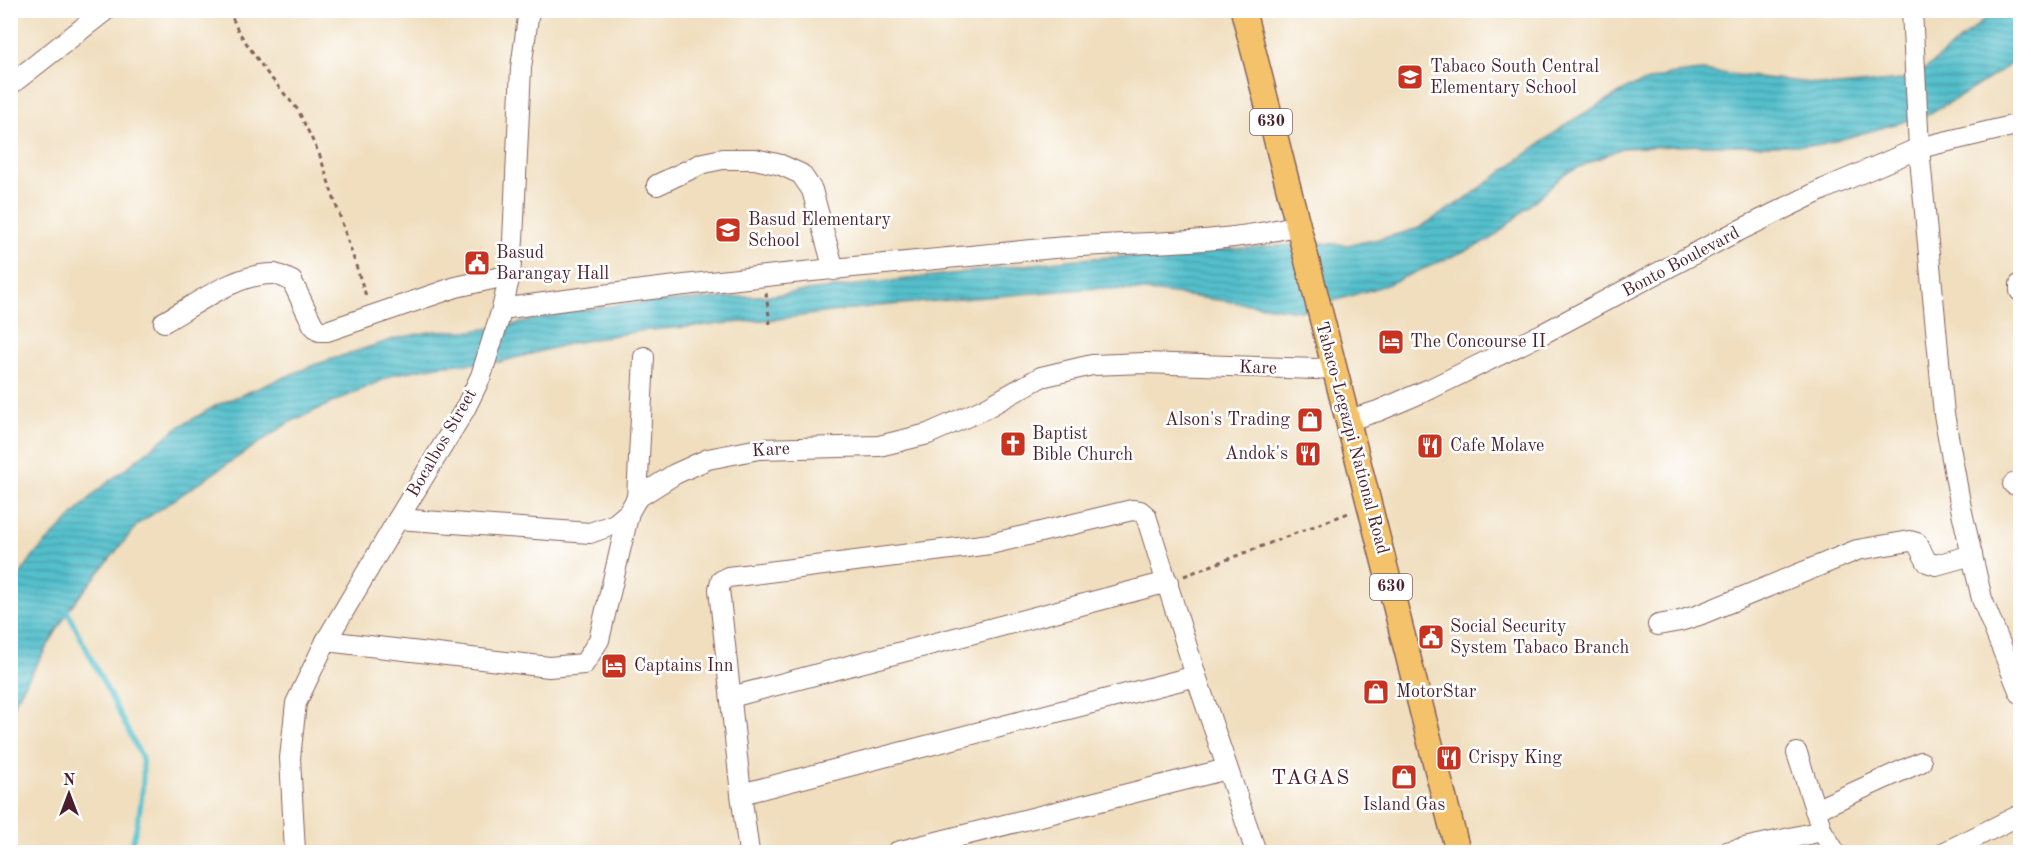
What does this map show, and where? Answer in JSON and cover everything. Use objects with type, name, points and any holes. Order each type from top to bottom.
[{"type":"main road","name":"630","points":[[1243,10],[1298,229]]},
{"type":"main road","name":"Tabaco-Legazpi National Road","points":[[1298,229],[1349,420],[1458,852]]},
{"type":"street","points":[[10,85],[106,10]]},
{"type":"street","name":"Bocalbos Street","points":[[295,852],[291,758],[296,703],[326,641],[465,409],[481,376],[501,313],[510,275],[522,68],[529,10]]},
{"type":"street","points":[[1912,10],[1919,148],[1944,414],[1961,508],[1982,598],[2020,693]]},
{"type":"street","name":"Bonto Boulevard","points":[[1349,420],[1378,411],[1430,388],[1544,333],[1824,189],[1919,148],[2020,124]]},
{"type":"street","points":[[657,185],[703,163],[723,159],[755,159],[781,165],[801,174],[812,190],[834,270]]},
{"type":"street","points":[[501,313],[613,293],[763,277],[1112,244],[1210,240],[1298,229]]},
{"type":"street","points":[[164,322],[224,288],[253,276],[276,274],[292,281],[313,325],[319,331],[327,331],[456,287],[510,275]]},
{"type":"street","points":[[2020,284],[2020,291]]},
{"type":"street","points":[[326,641],[549,667],[584,664],[599,640],[633,505],[644,357]]},
{"type":"street","name":"Kare","points":[[398,519],[590,533],[615,524],[633,505],[675,474],[708,459],[759,449],[879,446],[928,434],[984,409],[1041,377],[1092,365],[1144,363],[1316,369],[1334,367]]},
{"type":"street","points":[[749,852],[719,589],[721,581],[728,577],[990,544],[1132,510],[1140,511],[1146,516],[1196,676],[1256,852]]},
{"type":"street","points":[[1658,625],[1699,615],[1857,550],[1910,541],[1917,543],[1927,562],[1936,565],[1972,555]]},
{"type":"street","points":[[731,697],[1168,582]]},
{"type":"street","points":[[741,794],[1196,676]]},
{"type":"street","points":[[1797,753],[1822,831],[1835,852]]},
{"type":"street","points":[[1815,810],[1921,762]]},
{"type":"street","points":[[897,852],[1227,769]]},
{"type":"street","points":[[1945,852],[2020,815]]},
{"type":"street","points":[[1726,852],[1822,831]]},
{"type":"path","points":[[229,10],[238,31],[267,73],[298,110],[321,156],[372,315]]},
{"type":"path","points":[[763,277],[770,324]]},
{"type":"path","points":[[1168,582],[1370,505]]},
{"type":"water","points":[[1995,11],[2020,11],[2020,55],[2008,66],[1961,96],[1924,116],[1821,145],[1622,148],[1566,173],[1490,240],[1386,285],[1301,311],[1158,292],[1097,288],[877,306],[777,319],[639,331],[572,343],[500,362],[443,365],[395,374],[290,422],[138,524],[70,608],[11,708],[11,588],[33,556],[97,491],[177,428],[217,405],[314,365],[397,338],[435,331],[472,331],[567,312],[623,304],[774,295],[1067,260],[1320,243],[1348,245],[1384,238],[1419,228],[1471,195],[1568,123],[1630,87],[1667,75],[1702,71],[1839,86],[1901,80],[1925,69]]},
{"type":"waterway","points":[[65,607],[142,758],[142,794],[130,852]]},
{"type":"place","name":"Tabaco South Central Elementary School","points":[[1410,77]]},
{"type":"place","name":"Basud Elementary School","points":[[728,230]]},
{"type":"place","name":"Basud Barangay Hall","points":[[477,263]]},
{"type":"place","name":"The Concourse II","points":[[1391,342]]},
{"type":"place","name":"Alson's Trading","points":[[1310,420]]},
{"type":"place","name":"Baptist Bible Church","points":[[1013,444]]},
{"type":"place","name":"Cafe Molave","points":[[1430,446]]},
{"type":"place","name":"Andok's","points":[[1308,454]]},
{"type":"place","name":"Social Security System Tabaco Branch","points":[[1431,637]]},
{"type":"place","name":"Captains Inn","points":[[614,666]]},
{"type":"place","name":"MotorStar","points":[[1376,692]]},
{"type":"place","name":"Crispy King","points":[[1449,758]]},
{"type":"place","name":"Island Gas","points":[[1404,777]]},
{"type":"district","name":"TAGAS","points":[[1311,778]]}]
